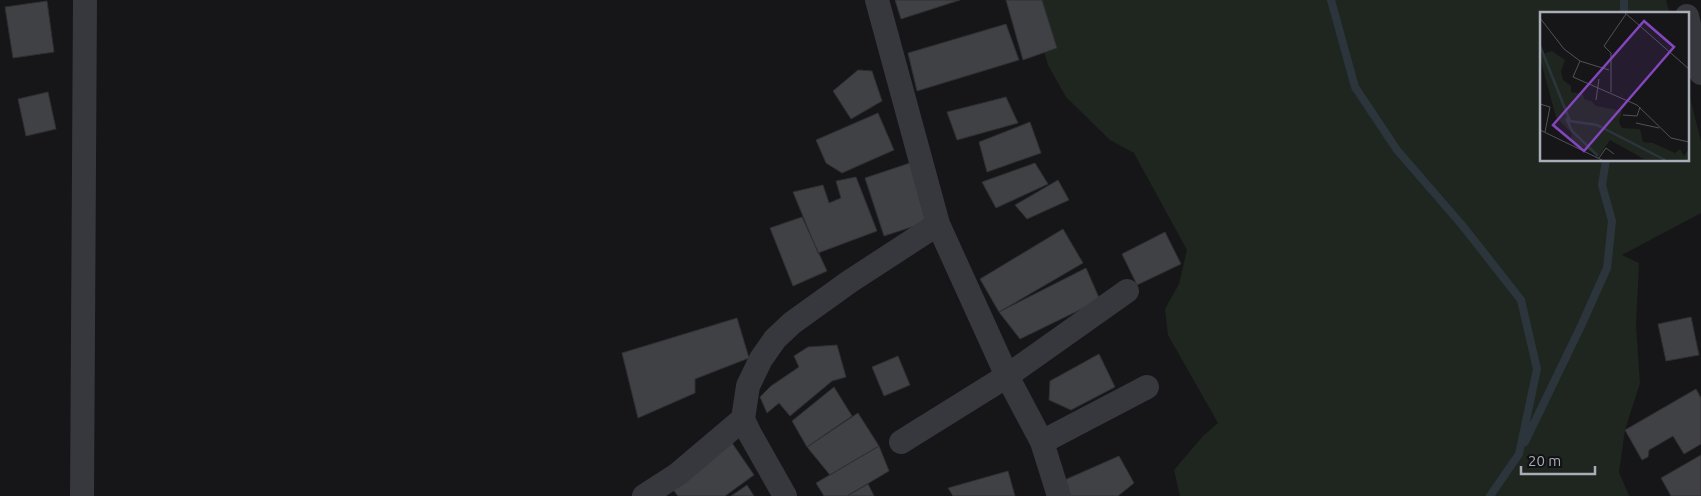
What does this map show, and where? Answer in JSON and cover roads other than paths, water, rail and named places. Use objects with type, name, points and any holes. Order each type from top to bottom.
[{"type":"street","points":[[82,496],[85,0]]},
{"type":"street","points":[[877,0],[938,224],[1008,376],[1042,442],[1059,496]]},
{"type":"street","points":[[1688,19],[1701,72]]},
{"type":"street","points":[[785,496],[743,419],[748,386],[761,359],[775,339],[792,322],[938,224]]},
{"type":"street","points":[[901,442],[1008,376],[1127,291]]},
{"type":"street","points":[[1042,442],[1147,387]]},
{"type":"street","points":[[644,496],[678,474],[743,419]]},
{"type":"waterway","points":[[1331,0],[1355,87],[1397,150],[1462,225],[1521,300],[1537,369],[1519,454],[1490,496]]},
{"type":"waterway","points":[[1624,0],[1624,12]]},
{"type":"waterway","points":[[1525,442],[1607,268],[1612,221],[1602,185],[1606,161]]}]
